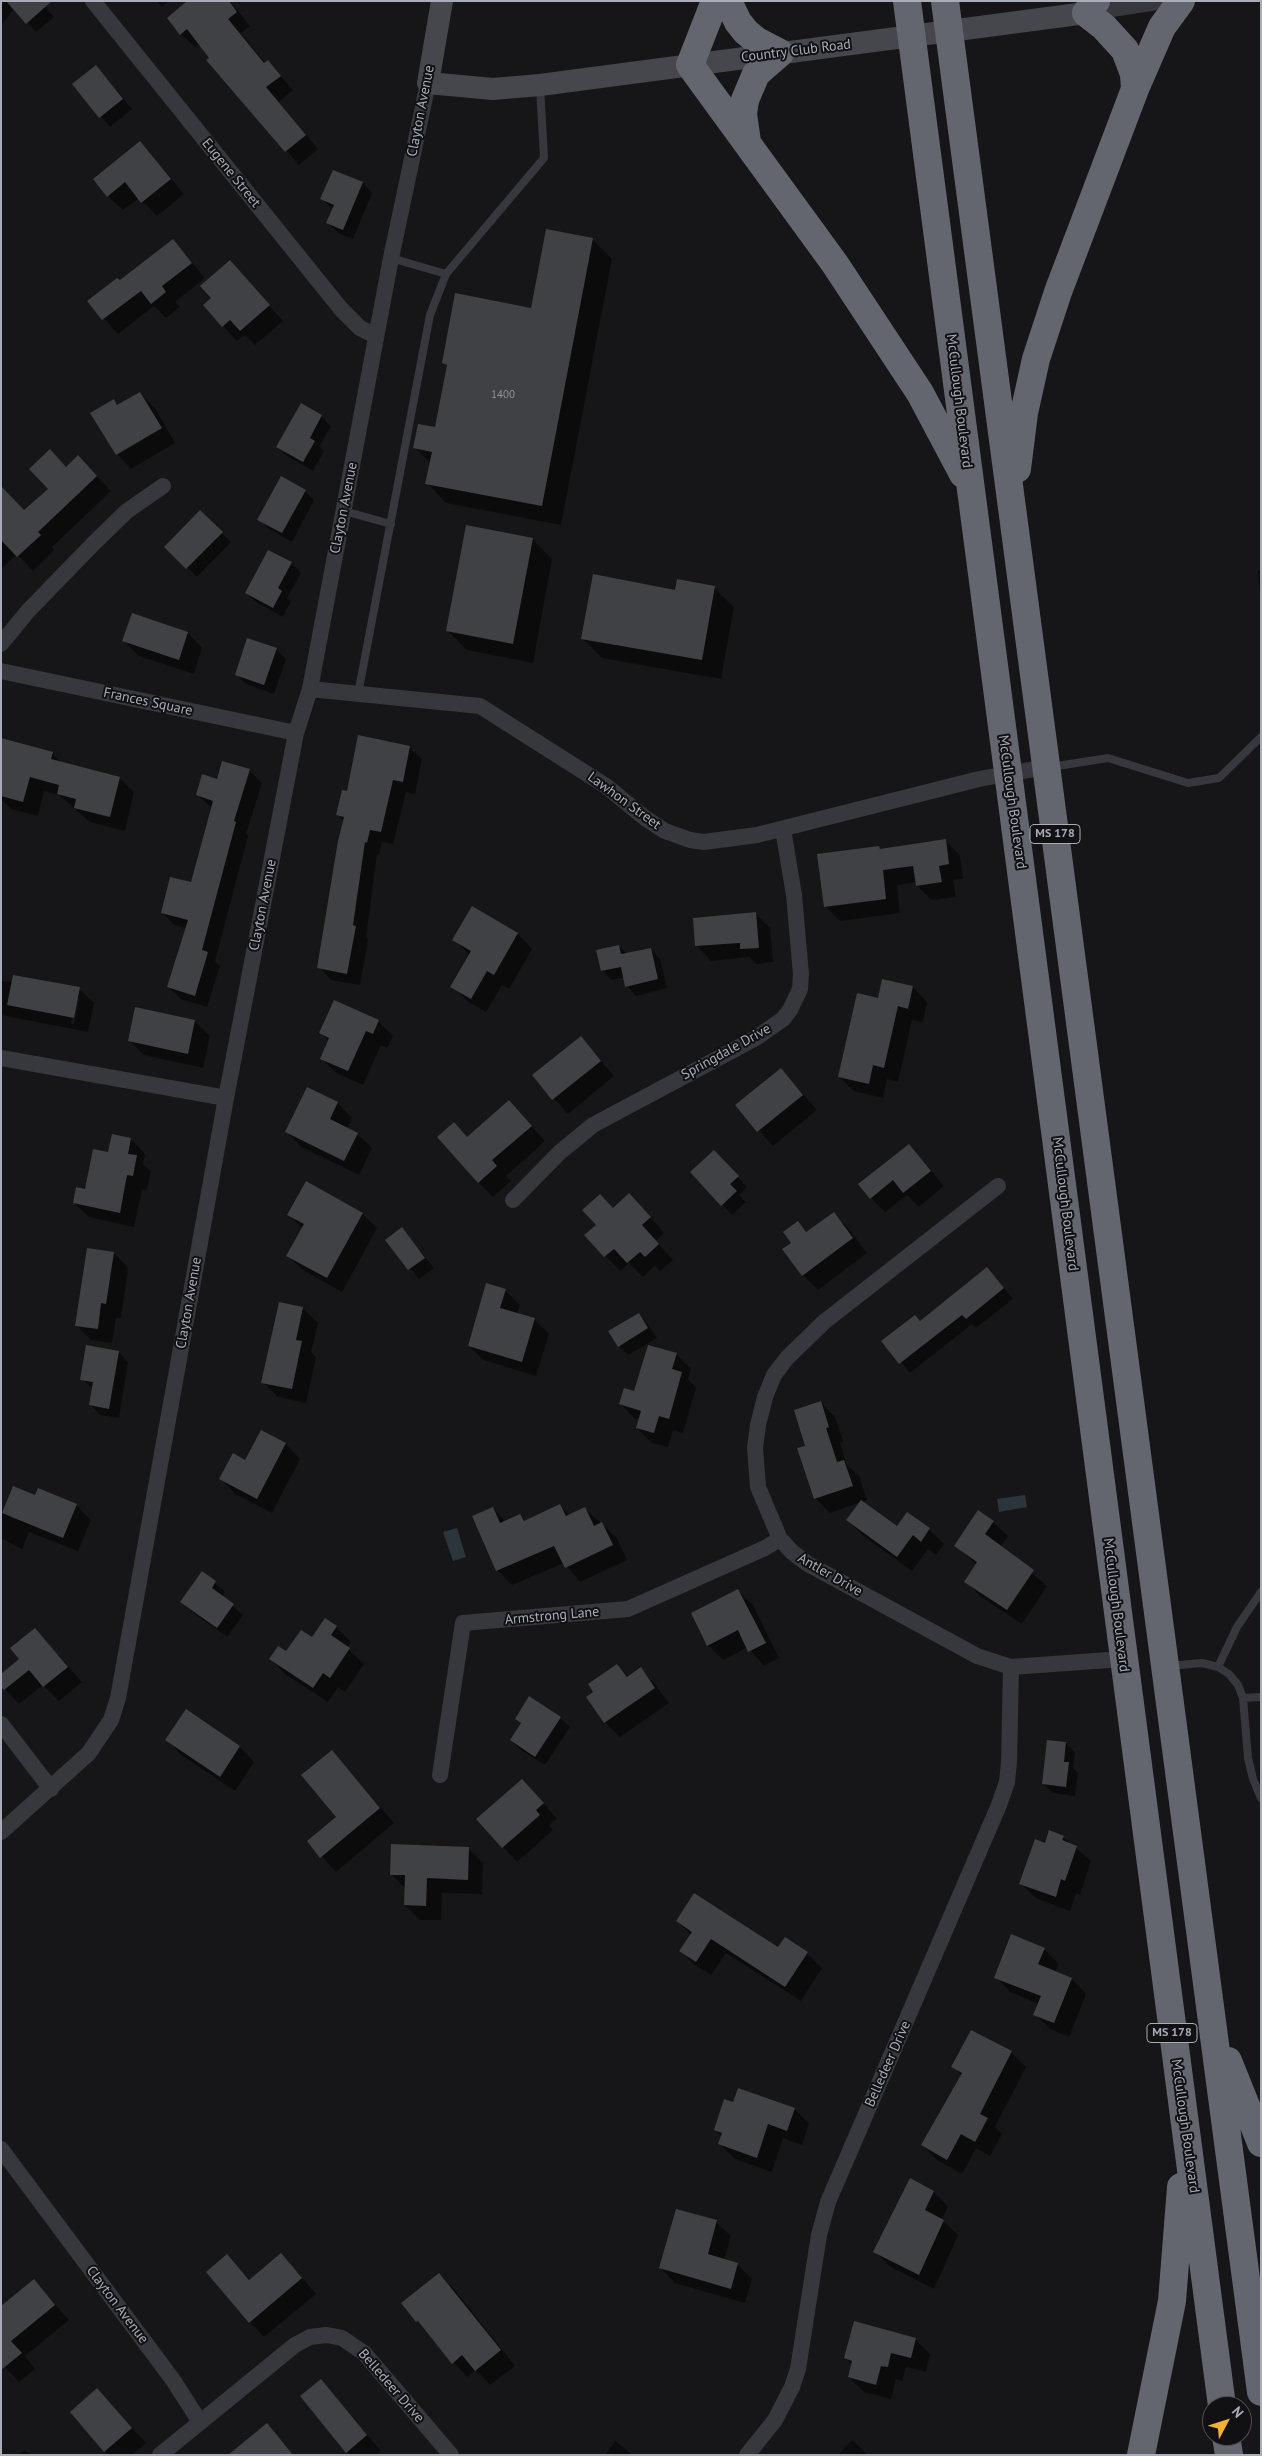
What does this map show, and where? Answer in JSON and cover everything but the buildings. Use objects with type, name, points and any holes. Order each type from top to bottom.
[{"type":"highway","points":[[715,1],[690,65],[835,264],[920,394],[970,488]]},
{"type":"highway","points":[[728,1],[731,12],[746,32],[757,41],[780,53],[756,74],[745,100],[743,114],[747,142]]},
{"type":"highway","name":"McCullough Boulevard","points":[[907,1],[1221,2396]]},
{"type":"highway","name":"MS 178","points":[[945,1],[1261,2392]]},
{"type":"highway","points":[[1013,508],[1024,413],[1036,359],[1058,292],[1135,89],[1162,27],[1181,1]]},
{"type":"highway","points":[[1091,7],[1125,50],[1134,74],[1135,89]]},
{"type":"highway","points":[[1058,1149],[1096,1148]]},
{"type":"highway","points":[[1099,1471],[1123,1531],[1137,1632],[1144,1645],[1164,1666]]},
{"type":"highway","points":[[1123,1659],[1136,1665],[1150,1681],[1160,1763],[1187,1828]]},
{"type":"highway","points":[[1211,2016],[1261,2143]]},
{"type":"highway","points":[[1141,2455],[1172,2301],[1185,2126]]},
{"type":"street","name":"Eugene Street","points":[[92,1],[341,309],[360,328],[376,336]]},
{"type":"street","name":"Clayton Avenue","points":[[1,1832],[74,1769],[101,1738],[111,1720],[118,1698],[226,1098],[296,733],[310,689],[391,258],[428,83],[442,1]]},
{"type":"street","name":"Country Club Road","points":[[428,83],[493,89],[540,86],[1018,23],[1091,7],[1164,1]]},
{"type":"street","points":[[1,644],[28,611],[94,543],[127,511],[163,486]]},
{"type":"street","name":"Frances Square","points":[[1,670],[296,733]]},
{"type":"street","name":"Lawhon Street","points":[[310,689],[480,706],[606,786],[645,818],[679,837],[704,842],[757,835],[979,779],[1046,768]]},
{"type":"street","name":"Springdale Drive","points":[[513,1200],[559,1153],[593,1126],[756,1038],[790,1010],[800,989],[801,967],[794,895],[783,829]]},
{"type":"street","points":[[1,1058],[226,1098]]},
{"type":"street","name":"Antler Drive","points":[[998,1186],[824,1322],[774,1375],[765,1398],[758,1425],[755,1469],[758,1488],[780,1539],[792,1552],[808,1564],[977,1656],[1011,1667],[1123,1659]]},
{"type":"street","name":"Armstrong Lane","points":[[440,1776],[463,1623],[628,1610],[765,1548],[780,1539]]},
{"type":"street","name":"Belledeer Drive","points":[[747,2455],[775,2420],[792,2387],[798,2369],[819,2235],[828,2202],[999,1805],[1006,1782],[1009,1762],[1011,1667]]},
{"type":"street","points":[[1,1724],[51,1788]]},
{"type":"street","name":"Clayton Avenue","points":[[1,2149],[173,2380],[200,2422]]},
{"type":"street","name":"Belledeer Drive","points":[[200,2422],[295,2345],[310,2338],[327,2335],[342,2338],[364,2352],[450,2455]]},
{"type":"street","points":[[160,2455],[200,2422]]},
{"type":"lane","points":[[358,694],[430,315],[446,274],[544,158],[540,86]]},
{"type":"lane","points":[[391,258],[446,274]]},
{"type":"lane","points":[[344,511],[391,524]]},
{"type":"lane","points":[[1046,768],[1108,758],[1188,783],[1220,778],[1261,737]]},
{"type":"lane","points":[[1218,1667],[1237,1627],[1261,1592]]},
{"type":"lane","points":[[1164,1666],[1202,1663],[1218,1667],[1229,1674],[1238,1685],[1243,1698],[1248,1758],[1253,1779],[1261,1798]]},
{"type":"lane","points":[[1243,1698],[1261,1697]]},
{"type":"shaded area","points":[[1025,1495],[1027,1507],[999,1512],[997,1499]]},
{"type":"shaded area","points":[[457,1528],[466,1557],[453,1561],[443,1532]]}]
